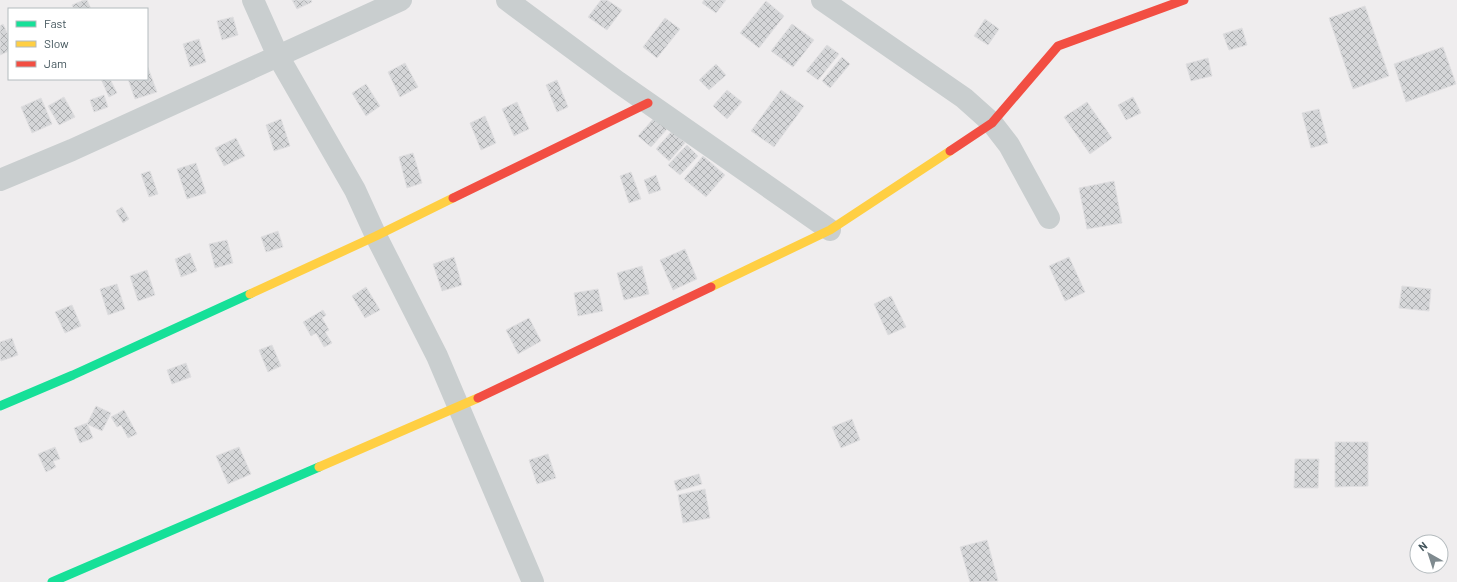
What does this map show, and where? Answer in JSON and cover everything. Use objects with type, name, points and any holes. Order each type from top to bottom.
[{"type":"street","points":[[253,0],[278,56],[355,190],[376,236],[437,356],[533,582]]},
{"type":"street","points":[[0,180],[72,150],[401,0]]},
{"type":"street","points":[[507,0],[618,82],[830,230]]},
{"type":"street","points":[[822,0],[964,98],[992,123],[1009,145],[1049,218]]},
{"type":"street","points":[[52,582],[459,408],[830,230],[992,123],[1058,46],[1184,0]]},
{"type":"street","points":[[0,406],[73,375],[376,236],[648,103]]},
{"type":"building","points":[[87,0],[91,8],[74,8],[72,5]]},
{"type":"building","points":[[292,0],[311,0],[312,2],[297,9]]},
{"type":"building","points":[[601,0],[607,0],[622,10],[607,30],[588,17]]},
{"type":"building","points":[[704,0],[726,0],[716,13],[702,3]]},
{"type":"building","points":[[766,1],[784,16],[759,48],[740,33]]},
{"type":"building","points":[[1365,6],[1389,76],[1353,89],[1329,18]]},
{"type":"building","points":[[233,17],[238,35],[222,40],[217,21]]},
{"type":"building","points":[[665,18],[680,29],[657,58],[643,47]]},
{"type":"building","points":[[985,19],[999,29],[988,45],[974,36]]},
{"type":"building","points":[[3,24],[8,35],[8,51],[0,55],[0,26]]},
{"type":"building","points":[[792,24],[814,40],[793,67],[771,51]]},
{"type":"building","points":[[1242,28],[1247,45],[1229,50],[1223,34]]},
{"type":"building","points":[[199,39],[206,62],[190,67],[183,44]]},
{"type":"building","points":[[827,45],[839,54],[818,80],[806,71]]},
{"type":"building","points":[[1443,47],[1456,84],[1406,102],[1394,64]]},
{"type":"building","points":[[842,57],[850,64],[830,88],[822,81]]},
{"type":"building","points":[[1208,58],[1212,76],[1191,81],[1186,64]]},
{"type":"building","points":[[405,63],[418,87],[400,97],[388,72]]},
{"type":"building","points":[[716,64],[726,75],[709,90],[699,80]]},
{"type":"building","points":[[148,68],[157,92],[135,99],[128,80],[148,80]]},
{"type":"building","points":[[101,80],[110,80],[117,93],[109,97]]},
{"type":"building","points":[[557,80],[568,107],[557,112],[546,85]]},
{"type":"building","points":[[366,84],[380,106],[366,116],[352,93]]},
{"type":"building","points":[[727,90],[742,102],[727,119],[713,106]]},
{"type":"building","points":[[781,90],[804,106],[774,147],[751,131]]},
{"type":"building","points":[[104,95],[108,107],[94,112],[90,100]]},
{"type":"building","points":[[64,97],[75,117],[59,125],[48,106]]},
{"type":"building","points":[[1133,97],[1141,113],[1126,120],[1118,105]]},
{"type":"building","points":[[41,98],[52,124],[32,133],[21,107]]},
{"type":"building","points":[[517,102],[529,129],[514,136],[502,109]]},
{"type":"building","points":[[1087,102],[1112,138],[1090,154],[1064,117]]},
{"type":"building","points":[[1319,109],[1328,143],[1311,148],[1302,113]]},
{"type":"building","points":[[485,116],[496,143],[481,150],[470,123]]},
{"type":"building","points":[[655,117],[668,128],[651,147],[638,136]]},
{"type":"building","points":[[281,119],[290,146],[274,151],[266,125]]},
{"type":"building","points":[[672,131],[685,143],[669,161],[656,149]]},
{"type":"building","points":[[236,138],[245,156],[224,166],[215,148]]},
{"type":"building","points":[[687,145],[698,156],[680,175],[668,165]]},
{"type":"building","points":[[413,153],[422,183],[407,188],[399,157]]},
{"type":"building","points":[[703,156],[725,175],[706,197],[684,179]]},
{"type":"building","points":[[196,163],[206,193],[187,199],[177,169]]},
{"type":"building","points":[[150,171],[158,194],[149,197],[141,174]]},
{"type":"building","points":[[631,172],[641,199],[629,203],[620,176]]},
{"type":"building","points":[[656,175],[661,190],[649,194],[644,180]]},
{"type":"building","points":[[1114,181],[1122,223],[1087,229],[1079,188]]},
{"type":"building","points":[[122,207],[129,219],[123,223],[116,211]]},
{"type":"building","points":[[278,231],[283,247],[266,252],[261,237]]},
{"type":"building","points":[[227,240],[233,263],[215,268],[209,244]]},
{"type":"building","points":[[685,249],[697,279],[673,290],[660,260]]},
{"type":"building","points":[[190,253],[197,271],[181,277],[175,259]]},
{"type":"building","points":[[454,257],[462,285],[442,291],[433,264]]},
{"type":"building","points":[[1069,257],[1085,292],[1065,301],[1049,266]]},
{"type":"building","points":[[642,266],[649,294],[624,300],[617,273]]},
{"type":"building","points":[[147,270],[155,295],[138,301],[130,276]]},
{"type":"building","points":[[117,284],[125,309],[108,315],[100,289]]},
{"type":"building","points":[[1402,286],[1431,289],[1429,311],[1399,308]]},
{"type":"building","points":[[366,287],[380,310],[365,318],[352,296]]},
{"type":"building","points":[[598,289],[603,311],[578,316],[574,293]]},
{"type":"building","points":[[891,296],[906,327],[888,335],[874,304]]},
{"type":"building","points":[[72,305],[81,326],[65,333],[55,312]]},
{"type":"building","points":[[323,310],[326,315],[322,318],[329,330],[325,332],[332,343],[324,347],[316,333],[311,336],[303,322]]},
{"type":"building","points":[[529,318],[541,341],[518,354],[506,330]]},
{"type":"building","points":[[12,338],[18,355],[1,361],[0,342]]},
{"type":"building","points":[[272,345],[281,366],[268,372],[259,350]]},
{"type":"building","points":[[186,363],[191,377],[172,384],[167,370]]},
{"type":"building","points":[[96,406],[111,413],[102,431],[87,424]]},
{"type":"building","points":[[124,410],[137,434],[128,438],[121,425],[117,427],[111,417]]},
{"type":"building","points":[[852,419],[860,440],[841,448],[832,427]]},
{"type":"building","points":[[87,423],[93,438],[80,443],[74,428]]},
{"type":"building","points":[[1335,442],[1368,442],[1368,486],[1335,487]]},
{"type":"building","points":[[55,447],[60,459],[53,461],[56,467],[46,472],[38,454]]},
{"type":"building","points":[[239,447],[251,474],[228,484],[216,456]]},
{"type":"building","points":[[548,454],[556,478],[537,484],[529,460]]},
{"type":"building","points":[[1295,459],[1319,459],[1318,488],[1294,488]]},
{"type":"building","points":[[699,474],[702,484],[677,491],[674,481]]},
{"type":"building","points":[[705,489],[710,518],[683,523],[678,495]]},
{"type":"building","points":[[987,540],[998,581],[970,582],[960,547]]},
{"type":"traffic: fast","points":[[0,406],[73,375],[250,294]]},
{"type":"traffic: fast","points":[[52,582],[319,467]]},
{"type":"traffic: slow","points":[[711,287],[830,230],[950,151]]},
{"type":"traffic: slow","points":[[250,294],[376,236],[453,198]]},
{"type":"traffic: slow","points":[[319,467],[478,398]]},
{"type":"traffic: jam","points":[[950,151],[992,123],[1058,46],[1184,0]]},
{"type":"traffic: jam","points":[[453,198],[648,103]]},
{"type":"traffic: jam","points":[[478,398],[711,287]]}]
